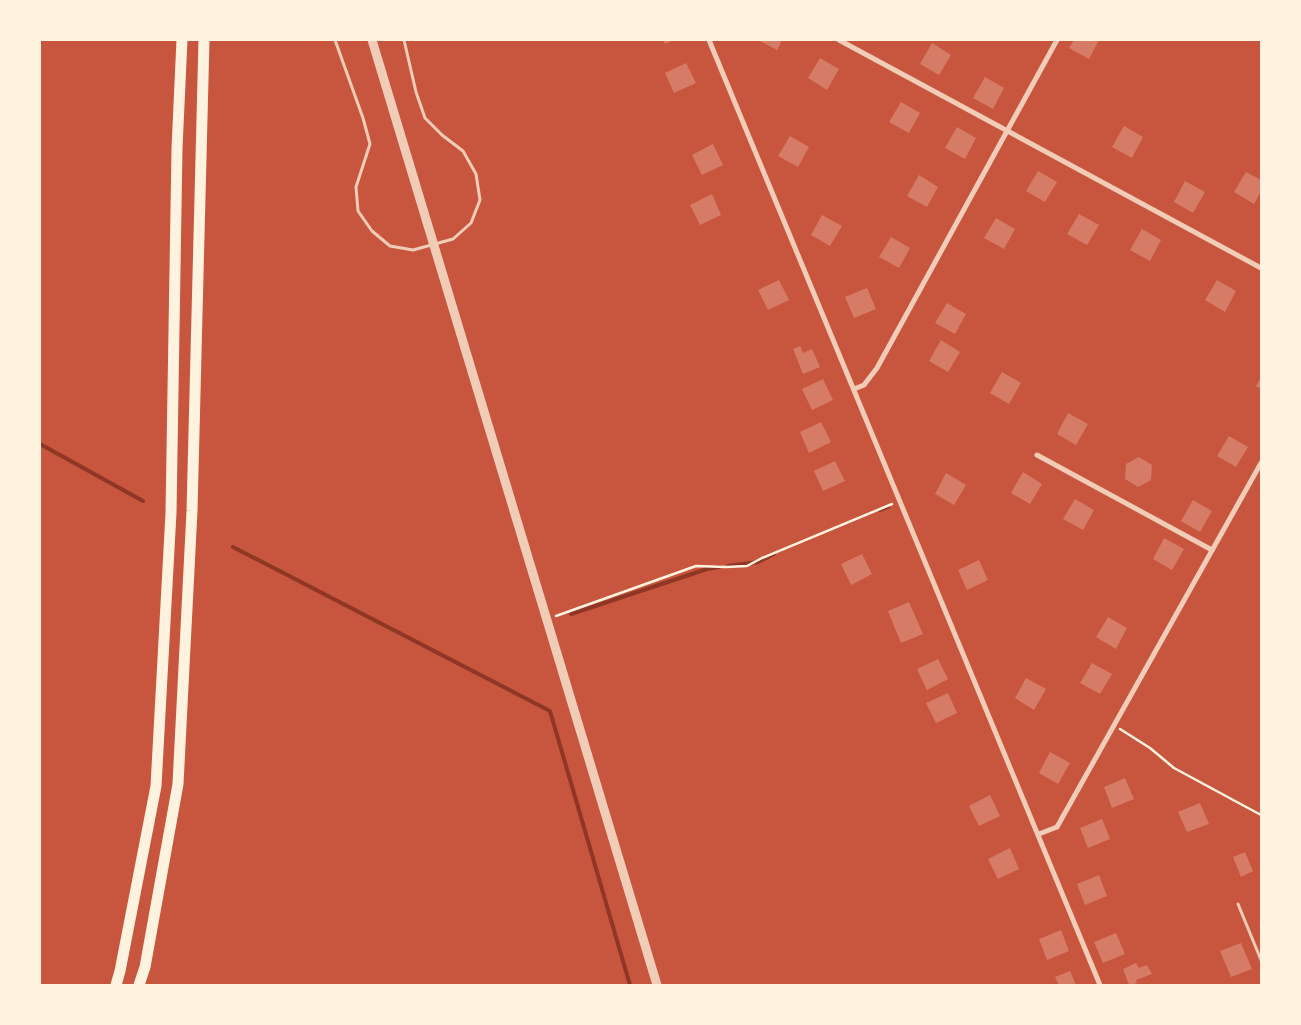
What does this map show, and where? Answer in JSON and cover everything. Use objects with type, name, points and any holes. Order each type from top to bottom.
[{"type":"highway","points":[[116,985],[156,786],[171,513],[177,148],[182,40]]},
{"type":"highway","points":[[139,985],[178,784],[192,511],[204,40]]},
{"type":"street","points":[[372,40],[657,985]]},
{"type":"street","points":[[709,40],[1100,985]]},
{"type":"street","points":[[839,40],[1261,268]]},
{"type":"street","points":[[854,389],[864,385],[877,368],[1057,40]]},
{"type":"street","points":[[1037,455],[1212,550]]},
{"type":"street","points":[[1039,834],[1057,827],[1261,463]]},
{"type":"lane","points":[[334,40],[363,118],[370,144],[356,187],[358,211],[372,232],[390,246],[413,250],[453,239],[471,223],[480,200],[476,174],[463,151],[442,135],[425,118],[416,92],[404,40]]},
{"type":"lane","points":[[1238,904],[1261,960]]},
{"type":"path","points":[[546,619],[696,566],[747,566],[900,501]]},
{"type":"path","points":[[1114,725],[1150,748],[1174,768],[1261,814]]},
{"type":"building","points":[[663,40],[674,40],[665,44]]},
{"type":"building","points":[[758,40],[782,40],[777,50]]},
{"type":"building","points":[[1074,40],[1099,40],[1089,59],[1069,48]]},
{"type":"building","points":[[932,43],[951,55],[939,75],[920,64]]},
{"type":"building","points":[[820,58],[839,69],[827,90],[808,78]]},
{"type":"building","points":[[686,63],[696,83],[674,93],[665,73]]},
{"type":"building","points":[[985,77],[1004,88],[993,109],[973,98]]},
{"type":"building","points":[[901,102],[920,113],[909,133],[889,122]]},
{"type":"building","points":[[1124,126],[1143,137],[1132,158],[1112,147]]},
{"type":"building","points":[[957,127],[976,138],[965,159],[945,148]]},
{"type":"building","points":[[790,136],[809,147],[798,167],[778,156]]},
{"type":"building","points":[[713,144],[723,165],[702,175],[692,155]]},
{"type":"building","points":[[1038,171],[1057,182],[1045,202],[1026,191]]},
{"type":"building","points":[[1246,172],[1261,180],[1261,191],[1254,204],[1234,192]]},
{"type":"building","points":[[919,175],[938,187],[927,207],[907,196]]},
{"type":"building","points":[[1185,181],[1205,192],[1193,213],[1174,202]]},
{"type":"building","points":[[712,194],[721,215],[700,225],[690,205]]},
{"type":"building","points":[[1079,214],[1099,225],[1087,245],[1067,234]]},
{"type":"building","points":[[822,215],[842,226],[830,246],[811,235]]},
{"type":"building","points":[[996,218],[1015,229],[1004,249],[984,238]]},
{"type":"building","points":[[1142,229],[1161,240],[1150,261],[1130,250]]},
{"type":"building","points":[[891,237],[910,248],[899,268],[879,257]]},
{"type":"building","points":[[779,280],[789,300],[768,310],[758,290]]},
{"type":"building","points":[[1217,280],[1236,291],[1225,312],[1205,300]]},
{"type":"building","points":[[867,288],[876,309],[854,318],[845,297]]},
{"type":"building","points":[[947,303],[966,314],[955,334],[935,323]]},
{"type":"building","points":[[941,340],[960,352],[948,372],[929,361]]},
{"type":"building","points":[[800,346],[803,353],[812,349],[820,367],[803,374],[793,349]]},
{"type":"building","points":[[1002,372],[1021,383],[1009,404],[990,393]]},
{"type":"building","points":[[1261,377],[1261,389],[1256,386]]},
{"type":"building","points":[[823,379],[833,400],[812,410],[802,389]]},
{"type":"building","points":[[1068,413],[1088,424],[1076,445],[1057,434]]},
{"type":"building","points":[[821,422],[831,442],[809,453],[800,432]]},
{"type":"building","points":[[1229,436],[1248,447],[1236,467],[1217,456]]},
{"type":"building","points":[[1139,457],[1152,465],[1151,480],[1138,487],[1125,479],[1126,464]]},
{"type":"building","points":[[835,461],[845,481],[823,491],[814,471]]},
{"type":"building","points":[[1023,472],[1042,484],[1030,504],[1011,493]]},
{"type":"building","points":[[946,473],[966,485],[954,505],[935,494]]},
{"type":"building","points":[[1075,499],[1094,510],[1083,530],[1063,519]]},
{"type":"building","points":[[1193,500],[1212,511],[1200,532],[1181,521]]},
{"type":"building","points":[[1164,538],[1184,549],[1172,570],[1153,559]]},
{"type":"building","points":[[862,554],[872,574],[851,585],[841,564]]},
{"type":"building","points":[[979,560],[988,580],[967,590],[958,570]]},
{"type":"building","points":[[909,602],[923,634],[901,643],[888,611]]},
{"type":"building","points":[[1108,617],[1127,628],[1116,649],[1096,637]]},
{"type":"building","points":[[938,659],[948,679],[927,690],[917,669]]},
{"type":"building","points":[[1092,663],[1112,674],[1100,694],[1080,683]]},
{"type":"building","points":[[1026,678],[1046,689],[1034,710],[1015,698]]},
{"type":"building","points":[[948,693],[957,713],[936,723],[926,703]]},
{"type":"building","points":[[1050,752],[1070,763],[1058,784],[1039,773]]},
{"type":"building","points":[[1125,778],[1134,799],[1112,808],[1104,787]]},
{"type":"building","points":[[990,795],[1000,816],[979,826],[969,806]]},
{"type":"building","points":[[1200,803],[1209,824],[1187,832],[1178,812]]},
{"type":"building","points":[[1102,819],[1110,839],[1088,848],[1080,828]]},
{"type":"building","points":[[1010,848],[1019,869],[998,879],[988,859]]},
{"type":"building","points":[[1245,852],[1253,871],[1241,877],[1233,857]]},
{"type":"building","points":[[1099,875],[1107,896],[1085,905],[1077,884]]},
{"type":"building","points":[[1061,930],[1069,951],[1047,960],[1039,939]]},
{"type":"building","points":[[1116,933],[1125,954],[1103,963],[1094,942]]},
{"type":"building","points":[[1241,943],[1252,969],[1231,977],[1220,951]]},
{"type":"building","points":[[1136,963],[1139,968],[1147,965],[1152,974],[1136,980],[1137,983],[1129,985],[1123,969]]},
{"type":"building","points":[[1070,971],[1076,985],[1059,985],[1055,977]]},
{"type":"waterway","points":[[40,444],[143,501]]},
{"type":"waterway","points":[[880,510],[888,507]]},
{"type":"waterway","points":[[233,547],[550,711],[630,985]]},
{"type":"waterway","points":[[728,566],[758,562],[774,554]]},
{"type":"waterway","points":[[571,614],[707,569],[719,567]]}]
